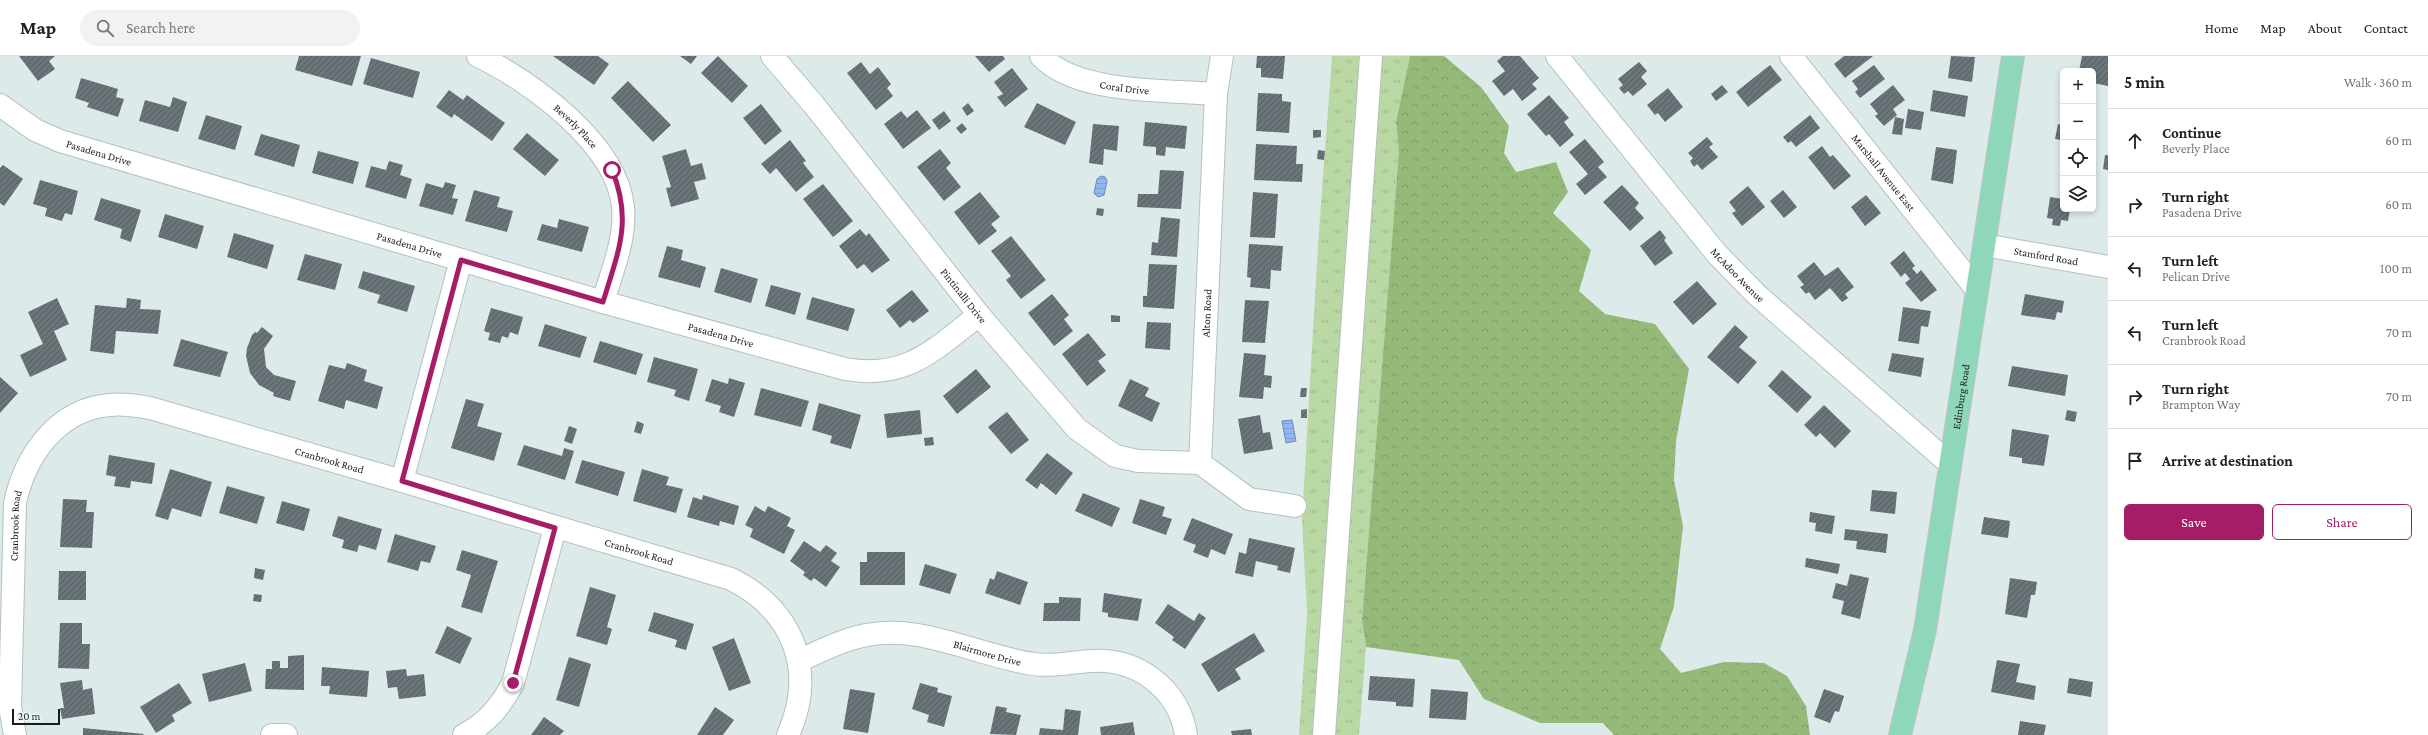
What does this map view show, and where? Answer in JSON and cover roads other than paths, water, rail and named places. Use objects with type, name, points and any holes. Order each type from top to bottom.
[{"type":"main road","name":"Edinburg Road","points":[[1900,735],[1925,630],[2013,56]]},
{"type":"street","name":"Beverly Place","points":[[478,56],[509,73],[541,95],[576,126],[601,153],[612,170],[623,206],[623,228],[603,302]]},
{"type":"street","name":"Pintinalli Drive","points":[[772,56],[814,105],[979,315],[1064,416],[1077,429],[1115,456],[1138,462],[1200,463]]},
{"type":"street","name":"Coral Drive","points":[[1041,56],[1061,72],[1078,80],[1098,85],[1216,94]]},
{"type":"street","name":"Alton Road","points":[[1200,463],[1216,94],[1222,56]]},
{"type":"street","points":[[1324,735],[1371,56]]},
{"type":"street","name":"McAdoo Avenue","points":[[1557,56],[1716,253],[1756,294],[1950,464]]},
{"type":"street","name":"Marshall Avenue East","points":[[1791,56],[1977,290]]},
{"type":"street","name":"Pasadena Drive","points":[[0,105],[35,130],[60,141],[603,302],[845,369],[865,372],[883,371],[903,367],[921,358],[979,315]]},
{"type":"street","name":"Stamford Road","points":[[1984,245],[2108,267]]},
{"type":"street","points":[[402,481],[461,260]]},
{"type":"street","name":"Cranbrook Road","points":[[16,735],[10,708],[15,503],[20,480],[38,446],[54,429],[70,418],[88,410],[109,405],[127,404],[150,408],[402,481],[555,528],[731,579],[748,588],[765,601],[779,617],[791,637],[799,661],[801,676],[800,698],[795,719],[788,735]]},
{"type":"street","points":[[1200,463],[1249,498],[1295,506]]},
{"type":"street","points":[[464,735],[490,717],[503,701],[513,683],[555,528]]},
{"type":"street","name":"Blairmore Drive","points":[[799,661],[860,636],[908,633],[931,636],[1011,660],[1035,664],[1062,665],[1105,661],[1122,664],[1140,670],[1156,681],[1171,696],[1186,735]]},
{"type":"street","points":[[272,735],[286,735]]},
{"type":"water","points":[[1101,176],[1105,177],[1107,181],[1104,195],[1098,197],[1094,193],[1097,179]]},
{"type":"water","points":[[1292,420],[1296,441],[1286,443],[1282,421]]}]
